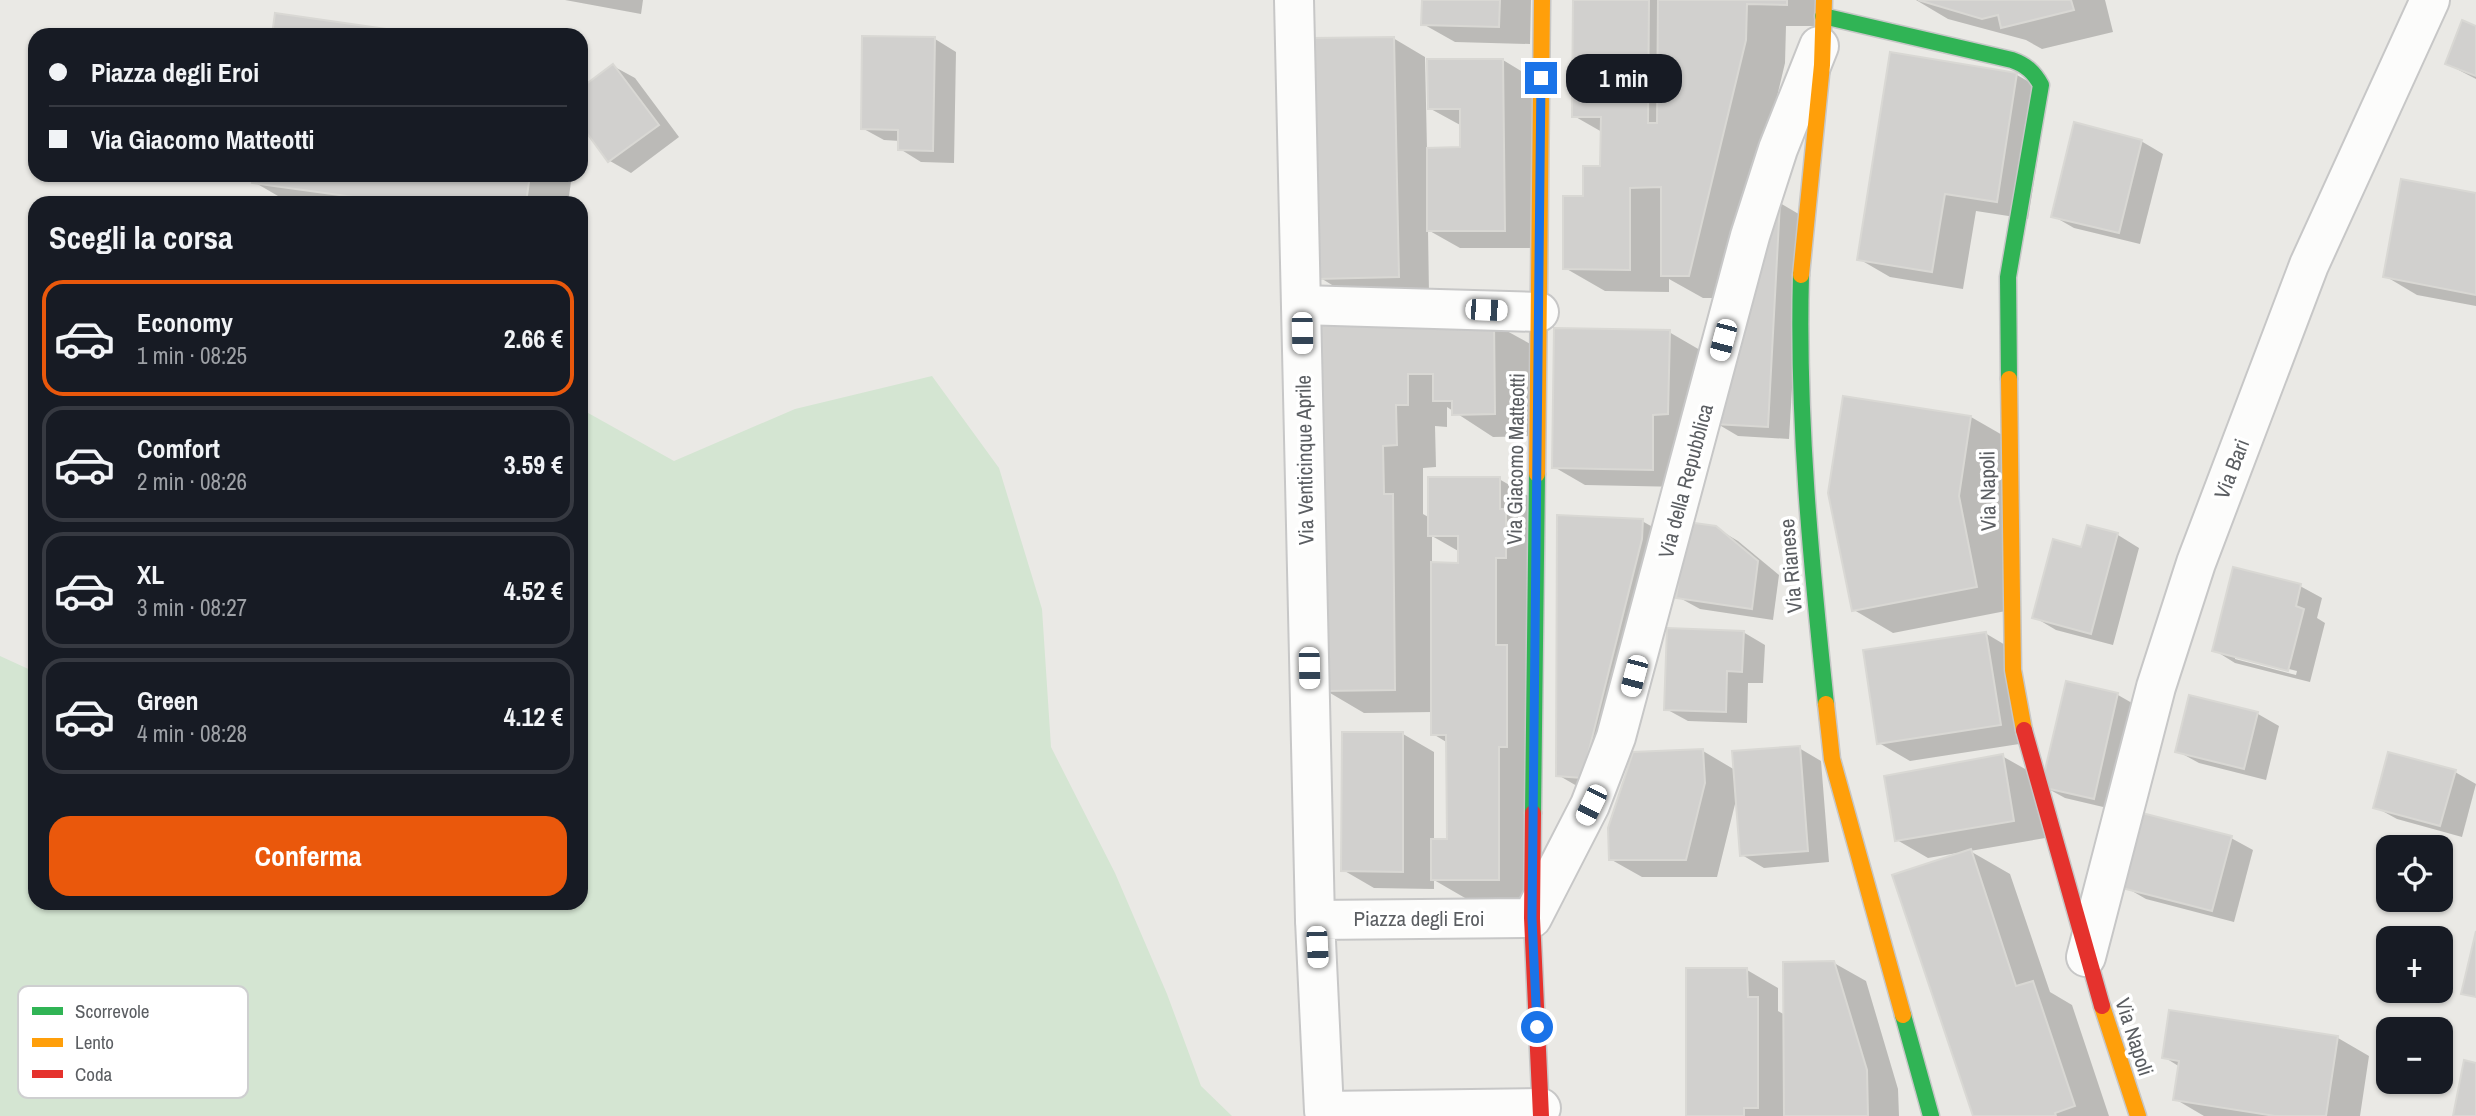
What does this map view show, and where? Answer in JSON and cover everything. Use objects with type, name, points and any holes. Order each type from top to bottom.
[{"type":"street","name":"Via Venticinque Aprile","points":[[1294,0],[1315,920]]},
{"type":"street","name":"Via Giacomo Matteotti","points":[[1532,918],[1542,0]]},
{"type":"street","name":"Via Bari","points":[[2086,957],[2156,688],[2196,563],[2309,265],[2430,0]]},
{"type":"street","name":"Via Napoli","points":[[1823,17],[2012,60],[2026,65],[2036,74],[2041,85],[2008,277],[2011,646],[2021,719],[2086,957],[2138,1116]]},
{"type":"street","name":"Via della Repubblica","points":[[1532,918],[1591,805],[1616,737],[1750,236],[1823,17]]},
{"type":"street","name":"Via Rianese","points":[[1823,17],[1802,252],[1800,323],[1802,423],[1818,632],[1832,759],[1931,1116]]},
{"type":"street","points":[[1301,305],[1539,312]]},
{"type":"street","points":[[1315,920],[1324,1113],[1541,1112],[1532,918]]},
{"type":"street","name":"Piazza degli Eroi","points":[[1315,920],[1532,918]]},
{"type":"green space","points":[[932,376],[999,468],[1042,609],[1051,747],[1115,873],[1167,994],[1201,1086],[1232,1116],[0,1116],[0,656],[28,669],[28,910],[588,910],[588,413],[674,461],[795,409]]},
{"type":"building","points":[[1422,0],[1500,0],[1499,27],[1421,25]]},
{"type":"building","points":[[1573,0],[1649,0],[1648,123],[1657,123],[1658,0],[1787,0],[1787,5],[1747,4],[1746,40],[1689,276],[1661,276],[1661,187],[1630,188],[1630,270],[1563,269],[1563,196],[1583,196],[1583,166],[1600,166],[1601,117],[1572,117]]},
{"type":"building","points":[[1918,0],[2071,0],[2074,10],[2001,28],[1998,15],[1982,19]]},
{"type":"building","points":[[275,13],[379,28],[273,28]]},
{"type":"building","points":[[2462,20],[2476,26],[2476,76],[2445,64]]},
{"type":"building","points":[[862,36],[935,37],[933,151],[898,150],[898,130],[861,129]]},
{"type":"building","points":[[1394,37],[1399,277],[1317,279],[1312,38]]},
{"type":"building","points":[[1890,52],[2017,73],[1997,202],[1945,194],[1932,272],[1857,260]]},
{"type":"building","points":[[1427,59],[1503,59],[1505,231],[1427,231],[1427,148],[1460,147],[1460,109],[1428,109]]},
{"type":"building","points":[[613,64],[659,125],[608,162],[588,135],[588,83]]},
{"type":"building","points":[[2074,122],[2142,140],[2119,233],[2051,217]]},
{"type":"building","points":[[2401,179],[2476,193],[2476,295],[2383,277]]},
{"type":"building","points":[[529,182],[527,196],[346,196],[252,183]]},
{"type":"building","points":[[1767,199],[1780,202],[1768,427],[1714,424]]},
{"type":"building","points":[[1494,322],[1495,414],[1452,415],[1452,401],[1433,401],[1433,374],[1408,374],[1408,405],[1396,405],[1397,445],[1383,446],[1384,494],[1393,494],[1395,690],[1323,691],[1319,323]]},
{"type":"building","points":[[1554,328],[1670,330],[1668,414],[1653,415],[1653,470],[1552,468]]},
{"type":"building","points":[[1843,396],[1971,416],[1959,496],[1977,587],[1852,611],[1828,493]]},
{"type":"building","points":[[1428,477],[1500,477],[1500,509],[1506,509],[1506,558],[1496,558],[1496,645],[1507,645],[1507,747],[1499,747],[1499,880],[1431,880],[1431,839],[1447,839],[1446,735],[1431,735],[1431,562],[1458,563],[1458,536],[1428,536]]},
{"type":"building","points":[[1557,515],[1643,519],[1642,539],[1582,778],[1556,776]]},
{"type":"building","points":[[1687,522],[1716,526],[1758,561],[1752,609],[1676,598]]},
{"type":"building","points":[[2087,525],[2118,533],[2091,634],[2032,618],[2053,539],[2081,547]]},
{"type":"building","points":[[2233,567],[2301,584],[2296,606],[2304,609],[2288,671],[2212,651]]},
{"type":"building","points":[[1667,628],[1744,631],[1742,672],[1727,671],[1726,712],[1664,710]]},
{"type":"building","points":[[1986,632],[2001,725],[1877,744],[1863,650]]},
{"type":"building","points":[[2066,681],[2118,693],[2094,799],[2041,787]]},
{"type":"building","points":[[2189,695],[2258,712],[2244,769],[2175,752]]},
{"type":"building","points":[[1342,732],[1403,732],[1403,872],[1341,871]]},
{"type":"building","points":[[1800,746],[1808,851],[1740,856],[1732,751]]},
{"type":"building","points":[[1703,749],[1705,783],[1686,860],[1609,860],[1608,828],[1633,752]]},
{"type":"building","points":[[2388,752],[2456,770],[2440,826],[2373,808]]},
{"type":"building","points":[[2003,754],[2014,821],[1895,841],[1884,776]]},
{"type":"building","points":[[2142,813],[2232,836],[2212,911],[2122,888]]},
{"type":"building","points":[[1971,849],[2016,986],[2033,981],[2075,1106],[2055,1113],[2056,1116],[1973,1116],[1892,875]]},
{"type":"building","points":[[2476,931],[2476,997],[2461,994]]},
{"type":"building","points":[[1834,961],[1867,1070],[1868,1116],[1784,1116],[1783,962]]},
{"type":"building","points":[[1686,968],[1747,968],[1748,997],[1758,997],[1758,1108],[1744,1108],[1744,1116],[1686,1116]]},
{"type":"building","points":[[2169,1010],[2338,1036],[2326,1116],[2275,1116],[2173,1100],[2179,1061],[2162,1058]]},
{"type":"building","points":[[2464,1060],[2476,1063],[2476,1116],[2453,1116]]},
{"type":"traffic: fast","points":[[1823,16],[2012,60],[2029,70],[2041,85],[2008,277],[2009,379]]},
{"type":"traffic: fast","points":[[1801,275],[1803,436],[1810,544],[1826,704]]},
{"type":"traffic: fast","points":[[1533,813],[1537,474]]},
{"type":"traffic: fast","points":[[1903,1015],[1931,1116]]},
{"type":"traffic: slow","points":[[1537,474],[1542,0]]},
{"type":"traffic: slow","points":[[1801,275],[1822,65],[1824,0]]},
{"type":"traffic: slow","points":[[2009,379],[2013,670],[2024,730]]},
{"type":"traffic: slow","points":[[1826,704],[1832,759],[1903,1015]]},
{"type":"traffic: slow","points":[[2102,1006],[2138,1116]]},
{"type":"traffic: jam","points":[[2024,730],[2102,1006]]},
{"type":"traffic: jam","points":[[1533,813],[1532,918],[1541,1116]]},
{"type":"route","points":[[1537,1027],[1532,918],[1541,78]]}]
